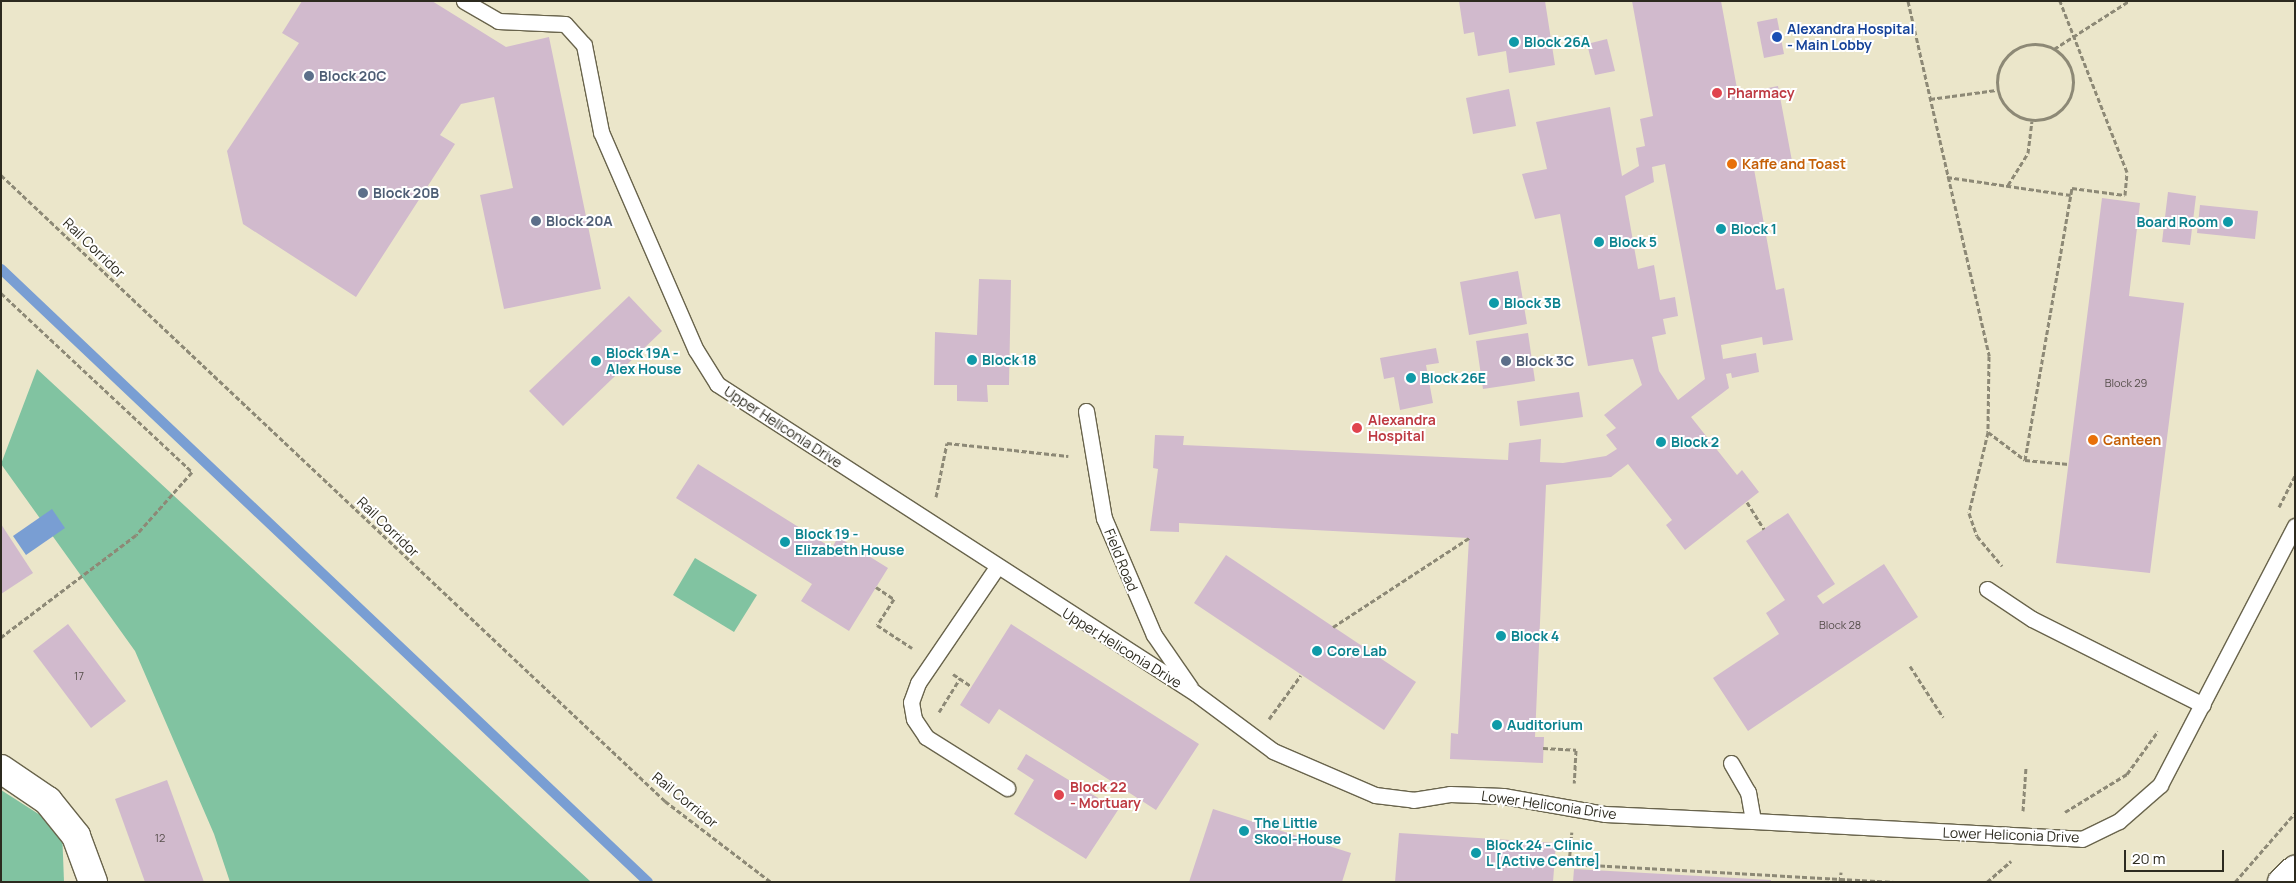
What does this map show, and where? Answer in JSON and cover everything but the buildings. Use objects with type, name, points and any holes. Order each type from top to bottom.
[{"type":"main road","points":[[1,769],[48,801],[76,836],[93,882]]},
{"type":"main road","points":[[2282,882],[2295,870]]},
{"type":"lane","name":"Upper Heliconia Drive","points":[[464,1],[498,21],[565,24],[584,45],[601,132],[696,350],[717,384],[997,567],[1195,693]]},
{"type":"lane","name":"Field Road","points":[[1086,411],[1104,518],[1154,635],[1195,693]]},
{"type":"lane","name":"Lower Heliconia Drive","points":[[1195,693],[1273,751],[1375,796],[1413,800],[1450,794],[1503,796],[1605,814],[2082,839],[2119,821],[2160,785],[2295,526]]},
{"type":"lane","points":[[997,567],[933,661],[911,702],[914,719],[926,738],[1007,788]]},
{"type":"lane","points":[[1987,589],[2032,619],[2203,705]]},
{"type":"lane","points":[[1731,763],[1748,792],[1753,822]]},
{"type":"path","points":[[1908,1],[1989,356],[1988,432],[1969,513],[1977,536],[2011,574]]},
{"type":"path","points":[[2025,460],[2072,188],[2124,195],[2126,172],[2075,35],[2060,1]]},
{"type":"path","points":[[2054,49],[2129,1]]},
{"type":"path","points":[[2030,44],[2054,49],[2071,68],[2072,93],[2057,114],[2032,121],[2009,112],[1996,90],[1996,77],[2007,55],[2030,44]]},
{"type":"path","points":[[1930,99],[1996,90]]},
{"type":"path","points":[[2008,185],[2028,153],[2032,121]]},
{"type":"path","name":"Rail Corridor","points":[[1,175],[651,788],[770,882]]},
{"type":"path","points":[[1947,177],[2071,195]]},
{"type":"path","points":[[1,293],[192,472],[136,535],[1,637]]},
{"type":"path","points":[[1988,432],[2025,460],[2068,464]]},
{"type":"path","points":[[931,523],[948,443],[1094,459]]},
{"type":"path","points":[[1747,502],[1764,529]]},
{"type":"path","points":[[1333,627],[1469,538]]},
{"type":"path","points":[[876,587],[894,599],[877,625],[972,686]]},
{"type":"path","points":[[1910,666],[1943,717]]},
{"type":"path","points":[[1255,739],[1301,675]]},
{"type":"path","points":[[945,719],[937,714],[960,678]]},
{"type":"path","points":[[2059,816],[2127,774],[2161,726]]},
{"type":"path","points":[[2026,767],[2022,814],[2032,814]]},
{"type":"path","points":[[2235,882],[2295,813]]},
{"type":"path","points":[[1987,882],[2009,861],[2019,860]]},
{"type":"path","points":[[1554,863],[1894,882]]},
{"type":"path","points":[[1840,880],[1841,872]]},
{"type":"green space","points":[[37,369],[591,882],[230,882],[214,834],[135,651],[1,464]]},
{"type":"green space","points":[[695,558],[757,595],[734,632],[673,595]]},
{"type":"green space","points":[[1,790],[62,829],[64,882],[1,882]]},
{"type":"water","points":[[52,509],[65,528],[26,555],[13,536]]},
{"type":"waterway","points":[[1,269],[648,882]]},
{"type":"place","name":"Alexandra Hospital - Main Lobby","points":[[1777,37]]},
{"type":"place","name":"Block 26A","points":[[1514,42]]},
{"type":"place","name":"Block 20C","points":[[309,76]]},
{"type":"place","name":"Pharmacy","points":[[1717,93]]},
{"type":"place","name":"Kaffe and Toast","points":[[1732,164]]},
{"type":"place","name":"Block 20B","points":[[363,193]]},
{"type":"place","name":"Block 20A","points":[[536,221]]},
{"type":"place","name":"Board Room","points":[[2228,222]]},
{"type":"place","name":"Block 1","points":[[1721,229]]},
{"type":"place","name":"Block 5","points":[[1599,242]]},
{"type":"place","name":"Block 3B","points":[[1494,303]]},
{"type":"place","name":"Block 18","points":[[972,360]]},
{"type":"place","name":"Block 19A - Alex House","points":[[596,361]]},
{"type":"place","name":"Block 3C","points":[[1506,361]]},
{"type":"place","name":"Block 26E","points":[[1411,378]]},
{"type":"place","name":"Alexandra Hospital","points":[[1357,428]]},
{"type":"place","name":"Canteen","points":[[2093,440]]},
{"type":"place","name":"Block 2","points":[[1661,442]]},
{"type":"place","name":"Block 19 - Elizabeth House","points":[[785,542]]},
{"type":"place","name":"Block 4","points":[[1501,636]]},
{"type":"place","name":"Core Lab","points":[[1317,651]]},
{"type":"place","name":"Auditorium","points":[[1497,725]]},
{"type":"place","name":"Block 22 - Mortuary","points":[[1059,795]]},
{"type":"place","name":"The Little Skool-House","points":[[1244,831]]},
{"type":"place","name":"Block 24 - Clinic L [Active Centre]","points":[[1476,853]]}]
